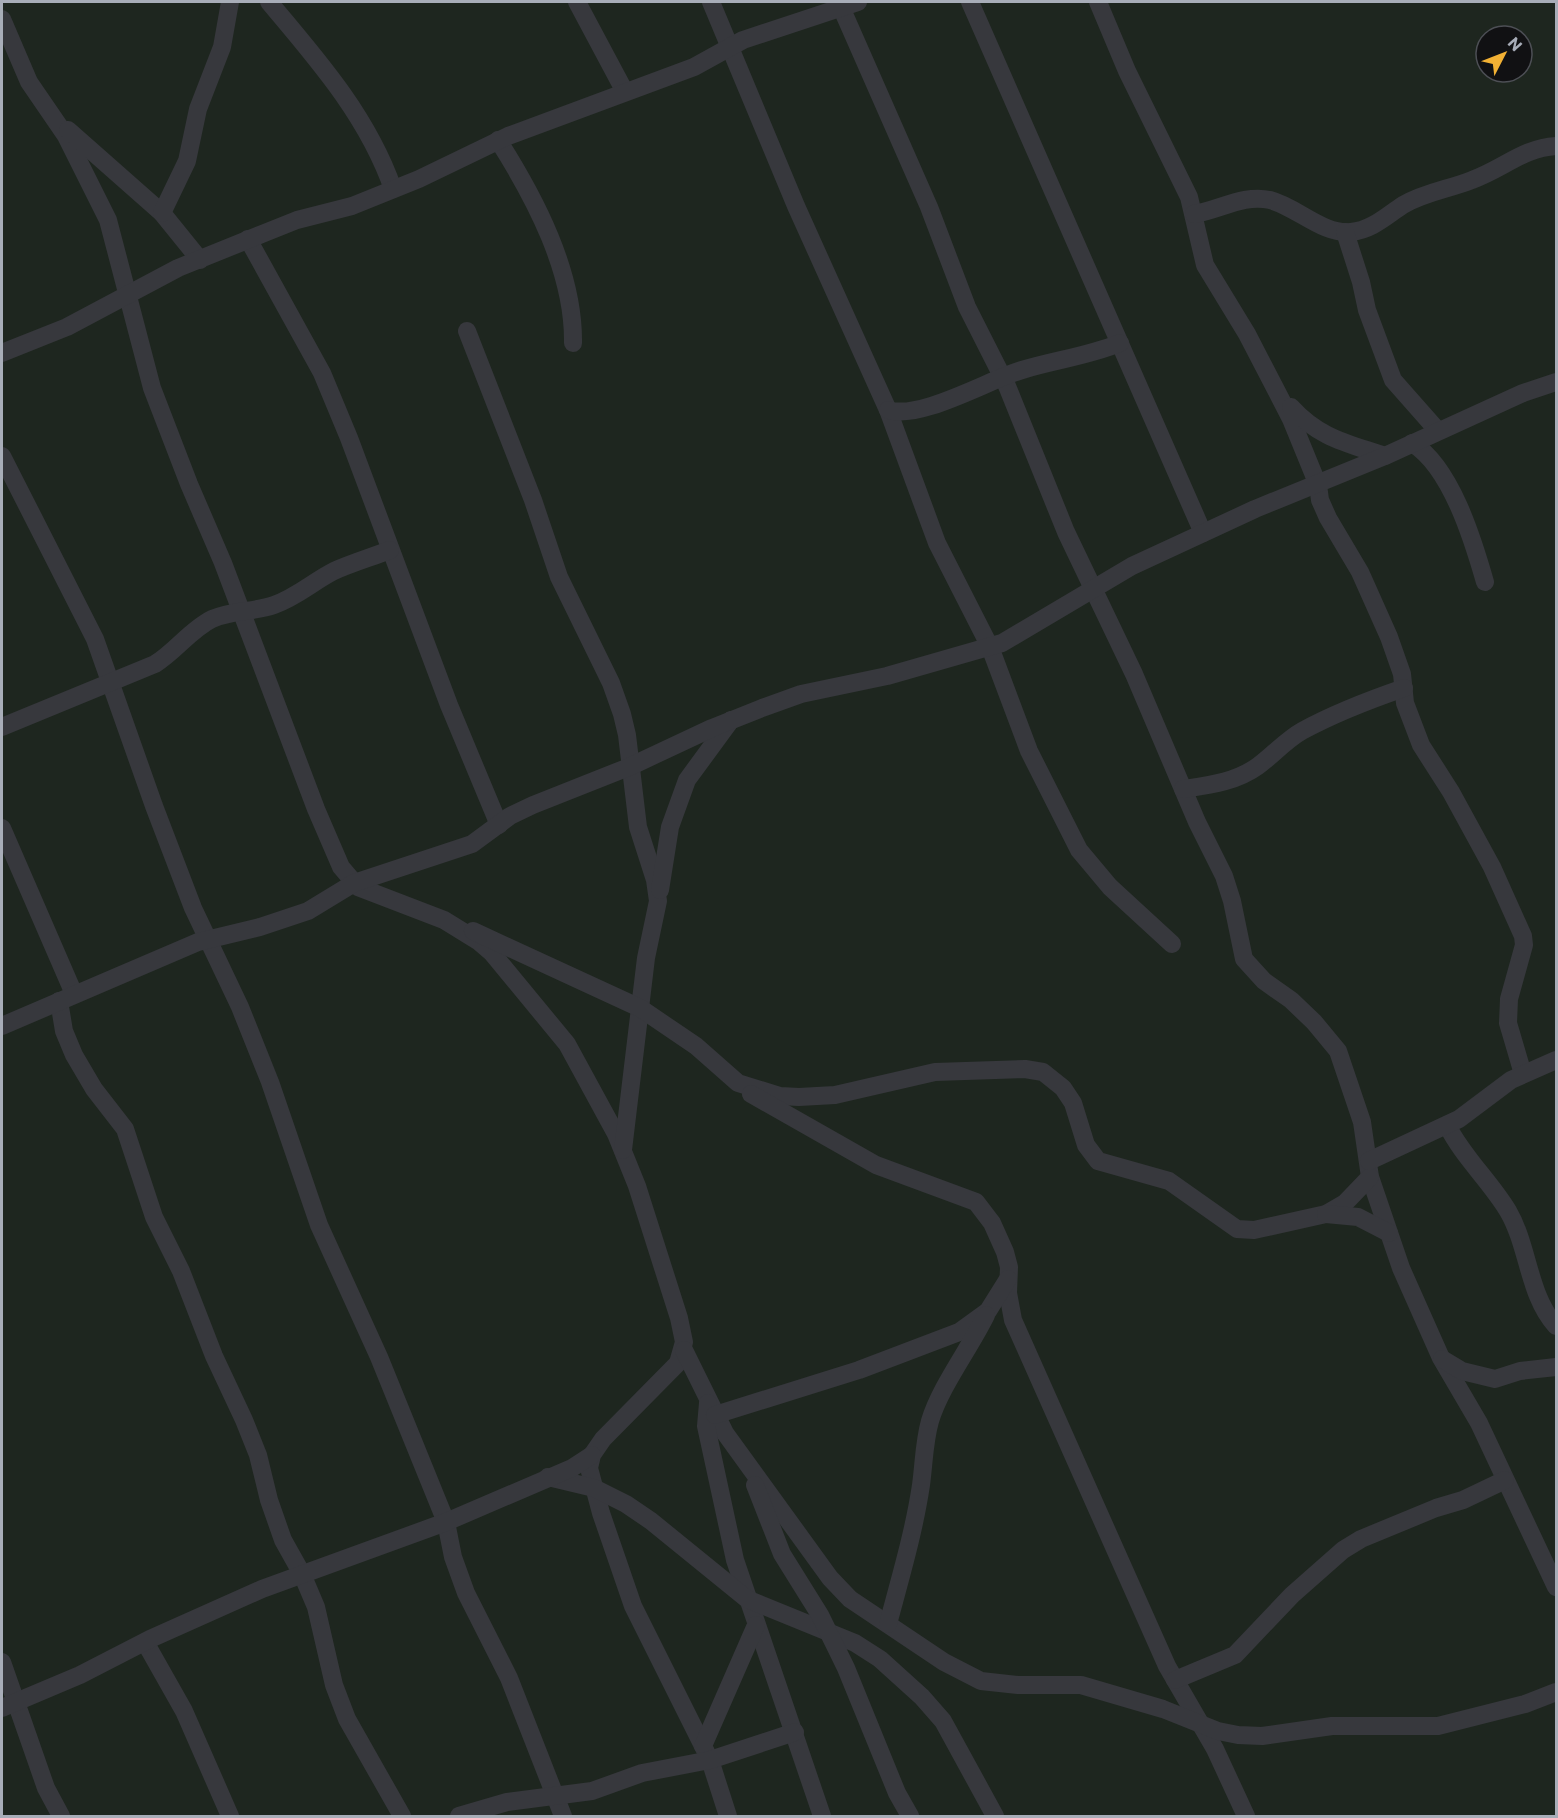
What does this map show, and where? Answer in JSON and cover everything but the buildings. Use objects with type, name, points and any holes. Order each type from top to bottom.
[{"type":"street","points":[[162,213],[187,161],[198,109],[222,47],[230,2]]},
{"type":"street","points":[[269,2],[359,116],[382,159],[393,189]]},
{"type":"street","points":[[577,2],[625,92]]},
{"type":"street","points":[[711,2],[731,45],[796,206],[888,410],[937,543],[990,647],[1017,723],[1079,850],[1110,887],[1172,944]]},
{"type":"street","points":[[970,2],[1203,533]]},
{"type":"street","points":[[1098,2],[1194,214],[1200,251],[1205,265],[1239,319],[1274,388],[1318,484],[1320,500],[1328,518],[1360,572],[1389,637],[1404,688],[1405,703],[1421,745],[1465,816],[1503,890],[1523,936],[1522,954],[1509,999],[1508,1023],[1523,1074]]},
{"type":"street","points":[[2,353],[67,327],[126,294],[248,239],[297,219],[352,206],[498,140],[694,67],[731,45],[850,4],[968,307],[1002,378],[1092,589],[1134,674],[1183,789],[1224,876],[1232,901],[1244,959],[1264,981],[1291,1000],[1314,1022],[1338,1051],[1362,1122],[1369,1169],[1389,1233],[1441,1358],[1462,1392],[1557,1587]]},
{"type":"street","points":[[2,19],[25,74],[77,156],[108,220],[152,388],[241,611],[316,809],[341,867],[354,884],[495,939],[640,1008],[696,1046],[752,1096],[876,1165],[976,1202],[984,1209],[1000,1238],[1010,1276],[1008,1293],[1013,1320],[1135,1596],[1175,1680],[1203,1725],[1246,1816]]},
{"type":"street","points":[[52,115],[162,213],[200,260]]},
{"type":"street","points":[[498,140],[537,211],[557,258],[570,302],[573,343]]},
{"type":"street","points":[[1194,214],[1247,199],[1261,199],[1282,205],[1330,228],[1345,232],[1371,226],[1404,204],[1486,175],[1522,153],[1557,146]]},
{"type":"street","points":[[1345,232],[1369,316],[1393,380],[1438,431]]},
{"type":"street","points":[[248,239],[322,373],[449,705],[499,825]]},
{"type":"street","points":[[467,331],[533,500],[559,577],[611,683],[627,735],[638,828],[655,880],[658,901]]},
{"type":"street","points":[[888,410],[902,412],[918,409],[1022,370],[1083,356],[1120,343]]},
{"type":"street","points":[[2,1026],[207,940],[260,927],[308,910],[354,884],[452,853],[472,844],[532,805],[629,767],[731,720],[801,694],[887,676],[990,647],[1011,638],[1132,566],[1255,509],[1385,456],[1523,393],[1557,382]]},
{"type":"street","points":[[1274,388],[1306,424],[1332,439],[1385,456]]},
{"type":"street","points":[[1412,443],[1430,458],[1450,489],[1485,582]]},
{"type":"street","points":[[2,456],[95,639],[154,806],[207,940],[240,1007],[270,1082],[319,1225],[379,1357],[446,1522],[453,1557],[466,1593],[509,1678],[563,1816]]},
{"type":"street","points":[[2,727],[165,658],[187,636],[211,620],[289,599],[333,572],[390,550]]},
{"type":"street","points":[[1183,789],[1237,778],[1258,766],[1299,733],[1340,711],[1404,688]]},
{"type":"street","points":[[623,1151],[646,958],[670,827],[687,780],[731,720]]},
{"type":"street","points":[[2,828],[67,997],[64,1031],[74,1055],[94,1089],[125,1129],[154,1217],[181,1271],[218,1365],[258,1455],[269,1500],[283,1540],[302,1574],[316,1607],[334,1685],[347,1719],[402,1816]]},
{"type":"street","points":[[444,920],[478,941],[492,953],[543,1012],[587,1079],[623,1151],[637,1186],[683,1332],[684,1350],[712,1409],[749,1469],[830,1578],[850,1599],[944,1662],[981,1681],[1018,1685],[1081,1685],[1163,1709],[1203,1725],[1238,1735],[1262,1736],[1332,1726],[1438,1726],[1525,1704],[1557,1692]]},
{"type":"street","points":[[738,1083],[780,1096],[799,1097],[864,1090],[935,1072],[1038,1070],[1053,1077],[1063,1088],[1073,1104],[1086,1145],[1098,1161],[1169,1181],[1237,1229],[1254,1230],[1326,1214],[1345,1203],[1369,1169],[1479,1106],[1523,1074],[1557,1060]]},
{"type":"street","points":[[1447,1125],[1465,1154],[1509,1212],[1544,1309],[1557,1326]]},
{"type":"street","points":[[1326,1214],[1358,1217],[1389,1233]]},
{"type":"street","points":[[888,1624],[921,1485],[923,1448],[930,1420],[938,1399],[1010,1276]]},
{"type":"street","points":[[712,1409],[915,1350],[959,1332],[988,1311]]},
{"type":"street","points":[[9,1705],[90,1670],[145,1642],[262,1589],[446,1522],[572,1468],[592,1455],[616,1423],[673,1371],[684,1350]]},
{"type":"street","points":[[1441,1358],[1462,1371],[1495,1379],[1520,1371],[1557,1367]]},
{"type":"street","points":[[712,1409],[706,1426],[735,1560],[822,1816]]},
{"type":"street","points":[[592,1455],[589,1468],[594,1488],[633,1606],[706,1753],[728,1816]]},
{"type":"street","points":[[749,1469],[782,1554],[829,1632],[910,1816]]},
{"type":"street","points":[[548,1477],[594,1488],[626,1504],[651,1521],[747,1599],[829,1632],[880,1659],[922,1697],[943,1721],[994,1816]]},
{"type":"street","points":[[1175,1680],[1235,1655],[1292,1595],[1343,1550],[1361,1539],[1436,1508],[1462,1500],[1505,1480]]},
{"type":"street","points":[[706,1753],[756,1625]]},
{"type":"street","points":[[145,1642],[184,1711],[230,1816]]},
{"type":"street","points":[[2,1662],[9,1705],[61,1816]]},
{"type":"street","points":[[459,1816],[507,1802],[592,1791],[706,1753],[795,1732]]},
{"type":"shaded area","points":[[2,2],[1556,2],[1556,1816],[2,1816]]}]
